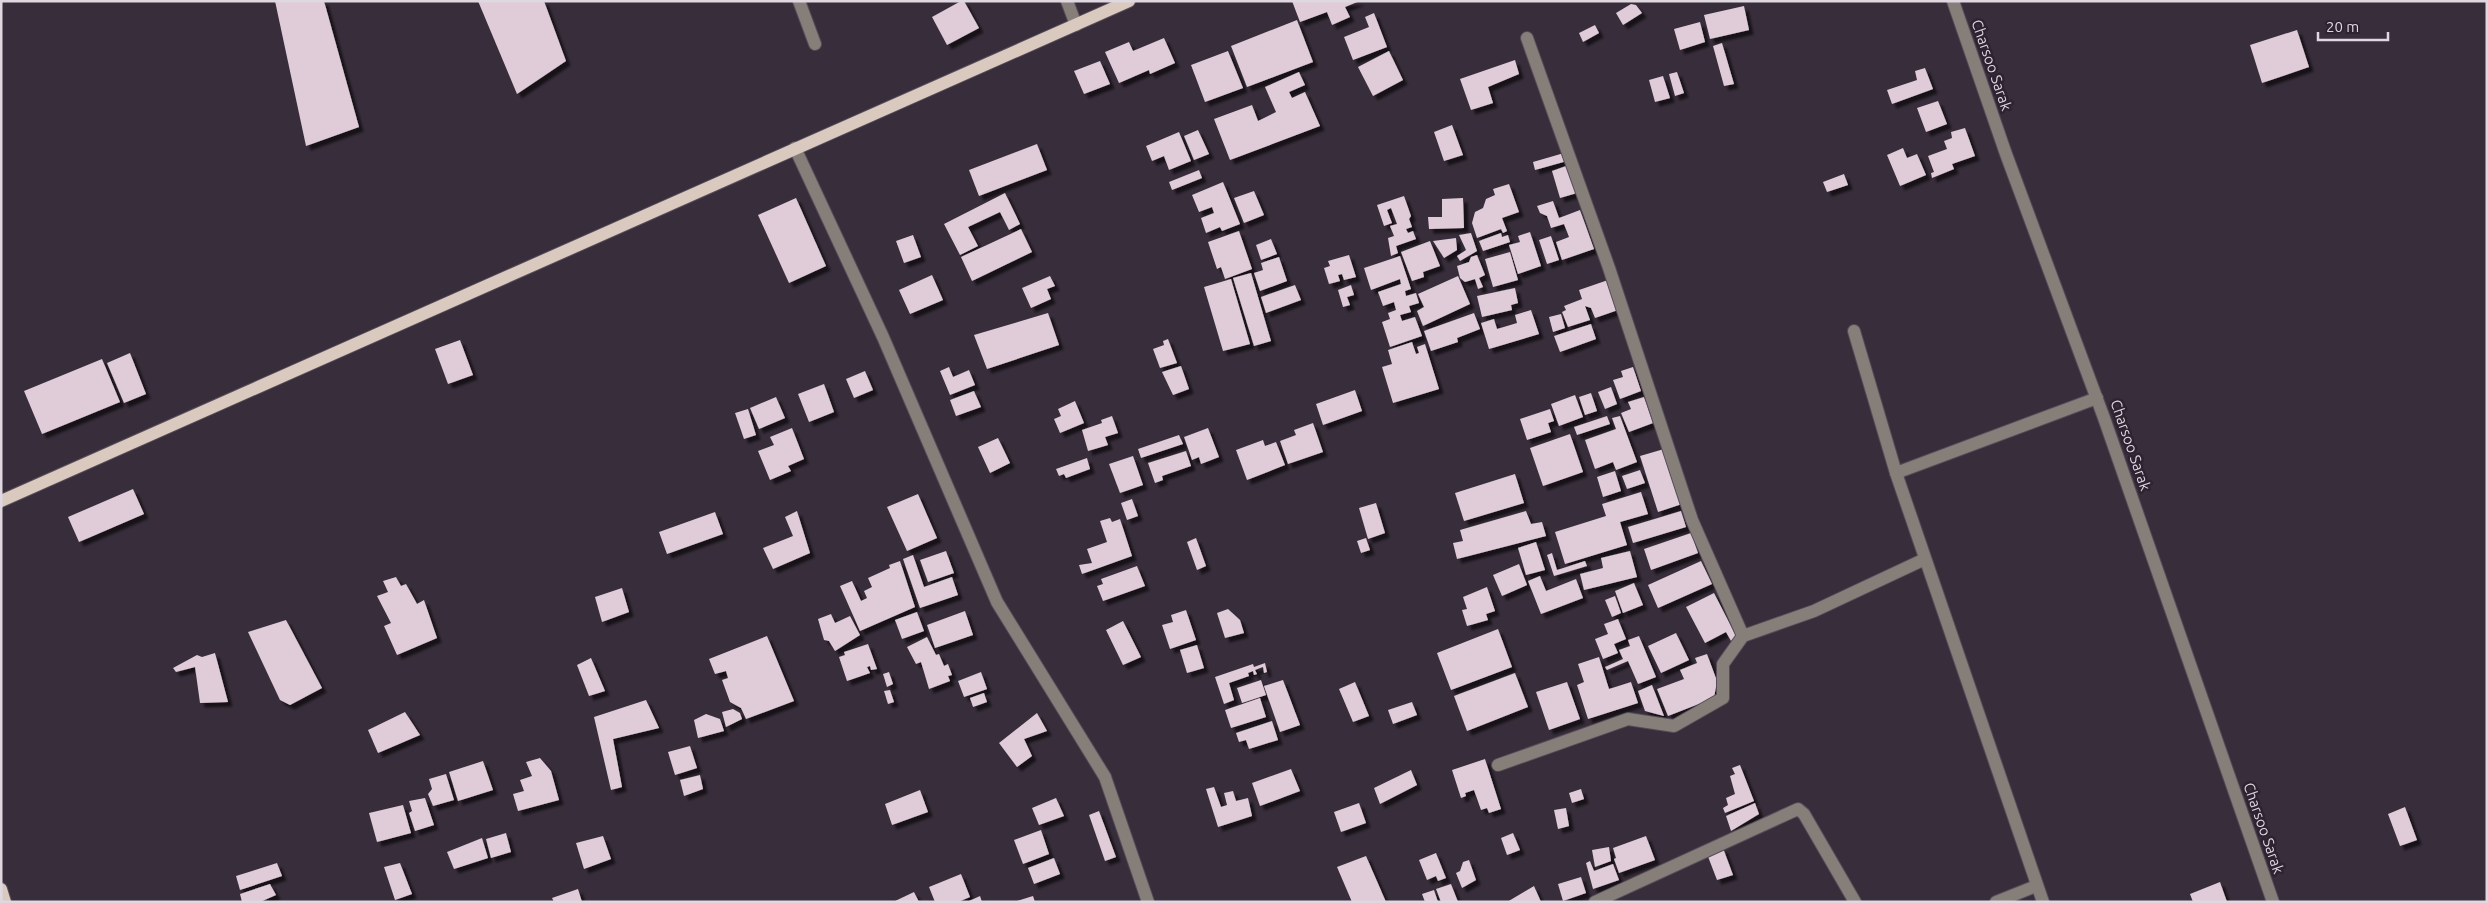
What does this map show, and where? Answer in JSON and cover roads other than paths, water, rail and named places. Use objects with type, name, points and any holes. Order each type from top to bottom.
[{"type":"main road","points":[[1,501],[1129,1]]},
{"type":"main road","points":[[1,889],[5,902]]},
{"type":"street","points":[[799,1],[815,44]]},
{"type":"street","points":[[1067,1],[1076,25]]},
{"type":"street","name":"Charsoo Sarak","points":[[1953,1],[2010,163],[2097,398],[2273,902]]},
{"type":"street","points":[[1527,38],[1609,268],[1692,520],[1743,636]]},
{"type":"street","points":[[795,148],[883,338],[997,602],[1105,777],[1148,902]]},
{"type":"street","points":[[1854,331],[1896,473],[2043,902]]},
{"type":"street","points":[[1896,473],[2097,398]]},
{"type":"street","points":[[1498,765],[1628,719],[1674,726],[1723,698],[1723,664],[1743,636],[1814,611],[1925,559]]},
{"type":"street","points":[[1596,902],[1798,809],[1804,814],[1855,902]]},
{"type":"street","points":[[1996,902],[2036,886]]}]
